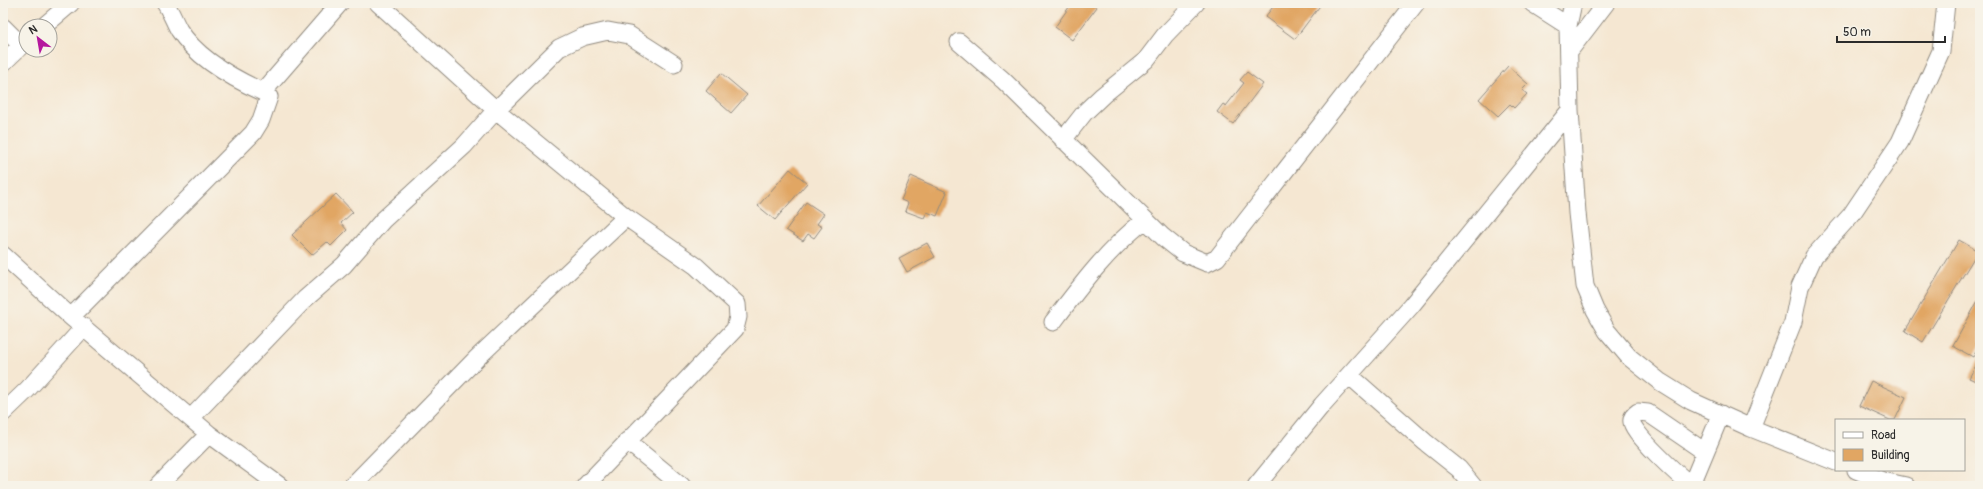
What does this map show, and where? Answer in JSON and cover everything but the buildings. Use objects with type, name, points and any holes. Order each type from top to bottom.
[{"type":"street","points":[[53,18],[71,3]]},
{"type":"street","points":[[3,413],[27,390],[78,322],[252,133],[261,120],[269,97],[242,81],[198,51],[180,31],[165,3]]},
{"type":"street","points":[[262,92],[340,3]]},
{"type":"street","points":[[378,3],[496,110],[626,217],[696,266],[737,304],[738,317],[735,329],[585,486]]},
{"type":"street","points":[[1063,140],[1085,112],[1146,60],[1165,35],[1196,3]]},
{"type":"street","points":[[960,42],[1003,80],[1145,220],[1183,253],[1207,263],[1217,258],[1416,3]]},
{"type":"street","points":[[1532,3],[1568,26]]},
{"type":"street","points":[[1573,3],[1568,26],[1570,50],[1570,110],[1580,245],[1585,286],[1595,310],[1607,331],[1629,357],[1659,381],[1691,401],[1751,428],[1835,462]]},
{"type":"street","points":[[1570,50],[1606,3]]},
{"type":"street","points":[[1751,428],[1793,322],[1800,287],[1814,256],[1851,216],[1900,142],[1941,51],[1946,3]]},
{"type":"street","points":[[3,27],[18,38]]},
{"type":"street","points":[[191,418],[305,299],[344,265],[383,220],[464,146],[496,110],[559,48],[582,36],[608,31],[629,35],[674,64]]},
{"type":"street","points":[[3,63],[18,49]]},
{"type":"street","points":[[1256,486],[1349,375],[1411,306],[1570,110]]},
{"type":"street","points":[[352,486],[478,358],[626,217]]},
{"type":"street","points":[[1053,322],[1106,255],[1122,238],[1145,220]]},
{"type":"street","points":[[3,255],[78,322],[209,434],[280,486]]},
{"type":"street","points":[[1349,375],[1425,442],[1459,469],[1473,486]]},
{"type":"street","points":[[1705,452],[1648,413],[1638,412],[1632,418],[1633,426],[1637,432],[1679,477],[1691,486],[1722,414]]},
{"type":"street","points":[[158,486],[209,434]]},
{"type":"street","points":[[627,441],[682,486]]},
{"type":"street","points":[[1858,471],[1882,484],[1906,486]]}]
